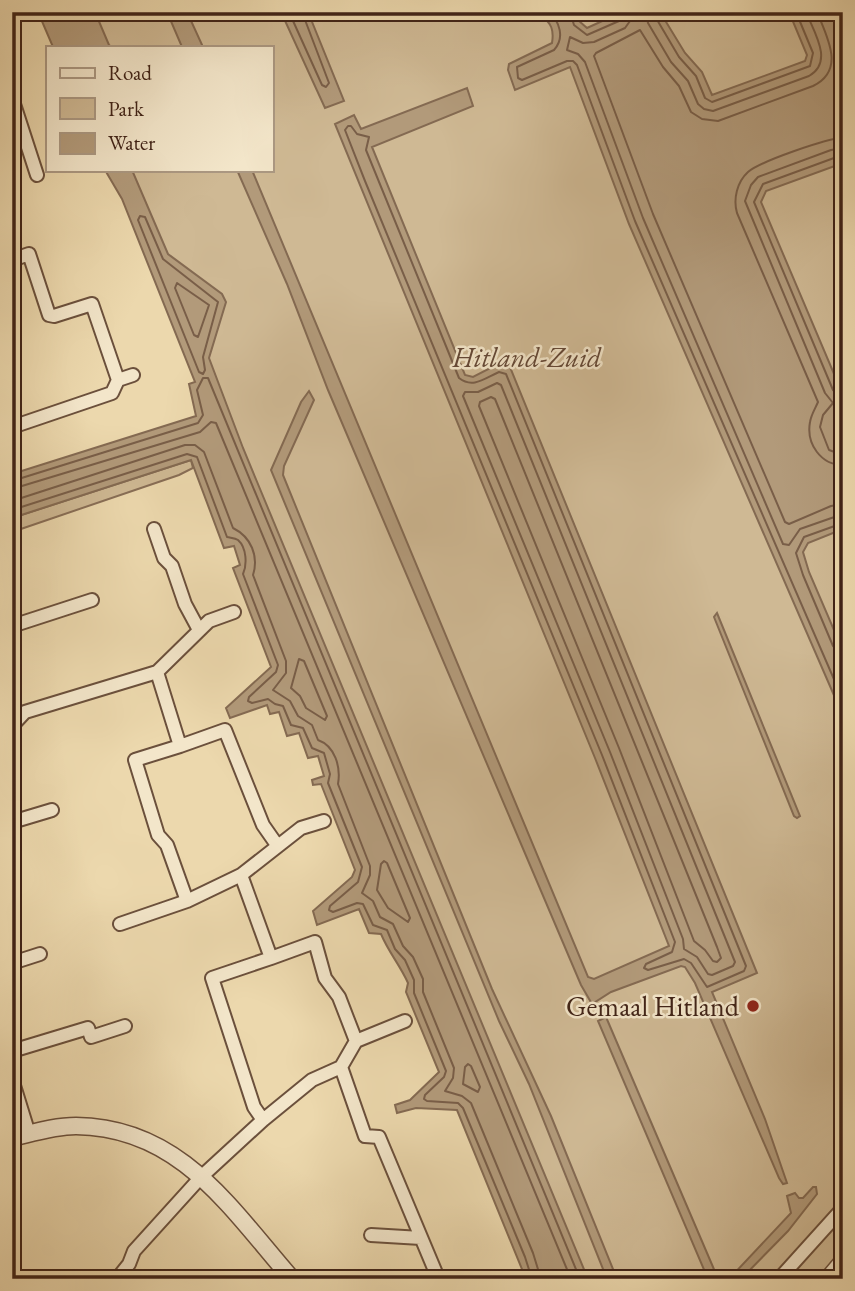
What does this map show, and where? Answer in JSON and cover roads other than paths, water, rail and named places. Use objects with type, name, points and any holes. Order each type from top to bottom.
[{"type":"street","points":[[12,98],[17,130],[37,176]]},
{"type":"street","points":[[12,260],[29,254],[49,315],[54,316],[92,304],[118,380],[112,393],[12,427]]},
{"type":"street","points":[[118,380],[133,375]]},
{"type":"street","points":[[154,529],[164,558],[172,566],[185,604],[199,630]]},
{"type":"street","points":[[12,626],[92,600]]},
{"type":"street","points":[[12,726],[25,712],[158,671],[209,621],[234,612]]},
{"type":"street","points":[[158,671],[180,746]]},
{"type":"street","points":[[187,901],[167,845],[158,835],[135,760],[225,730],[248,781],[263,825],[277,845]]},
{"type":"street","points":[[12,822],[52,810]]},
{"type":"street","points":[[120,924],[187,901],[241,875],[301,828],[324,821]]},
{"type":"street","points":[[241,875],[271,958]]},
{"type":"street","points":[[263,1121],[254,1107],[212,978],[315,942],[325,978],[339,997],[356,1041]]},
{"type":"street","points":[[12,963],[40,954]]},
{"type":"street","points":[[117,1279],[129,1264],[134,1251],[201,1177],[263,1121],[312,1080],[341,1067],[356,1041],[405,1021]]},
{"type":"street","points":[[12,1051],[88,1028],[91,1037],[125,1026]]},
{"type":"street","points":[[341,1067],[365,1136],[379,1137],[436,1273],[429,1279]]},
{"type":"street","points":[[12,1079],[20,1136],[75,1126],[125,1132],[149,1141],[177,1156],[201,1177],[292,1279]]},
{"type":"street","points":[[779,1279],[843,1208]]},
{"type":"street","points":[[371,1235],[421,1238]]},
{"type":"street","points":[[828,1279],[843,1261]]},
{"type":"water","points":[[38,12],[95,12],[110,46],[53,46]]},
{"type":"water","points":[[167,12],[187,12],[203,46],[182,46]]},
{"type":"water","points":[[281,12],[308,12],[344,101],[325,108]]},
{"type":"water","points":[[539,12],[576,12],[579,21],[587,28],[622,12],[660,12],[685,53],[702,72],[712,95],[805,61],[807,55],[789,12],[843,12],[843,163],[766,191],[761,202],[843,395],[843,420],[836,423],[835,428],[843,446],[843,529],[808,543],[803,552],[843,651],[843,716],[629,224],[570,67],[515,90],[508,70],[509,64],[552,43],[551,27]]},
{"type":"water","points":[[467,88],[473,106],[372,147],[465,375],[473,377],[498,364],[510,367],[757,973],[712,992],[765,1119],[787,1183],[783,1184],[779,1178],[695,983],[685,967],[681,966],[611,992],[592,1004],[581,985],[238,172],[253,172],[588,977],[594,979],[669,946],[595,758],[335,124],[354,115],[361,129]]},
{"type":"water","points":[[106,172],[133,172],[168,254],[222,294],[226,302],[209,358],[243,448],[588,1279],[526,1279],[457,1110],[416,1108],[397,1113],[395,1105],[410,1100],[439,1072],[406,992],[408,983],[381,934],[369,933],[359,909],[317,925],[313,911],[352,877],[355,870],[321,784],[313,785],[312,780],[324,776],[318,756],[308,758],[299,733],[287,736],[279,712],[270,714],[267,705],[230,718],[226,708],[271,667],[233,568],[240,565],[234,546],[224,548],[191,460],[12,518],[12,474],[196,416],[189,384],[195,382],[122,199]]},
{"type":"water","points":[[309,391],[314,400],[284,466],[283,475],[492,989],[551,1116],[617,1279],[607,1279],[529,1084],[499,1021],[271,470],[301,402]]},
{"type":"water","points":[[717,613],[800,816],[797,818],[714,617]]},
{"type":"water","points":[[606,1017],[718,1279],[708,1279],[598,1021]]},
{"type":"water","points":[[816,1187],[817,1194],[788,1231],[741,1279],[729,1279],[791,1213],[787,1196],[795,1193],[799,1198],[803,1198]]},
{"type":"place","name":"Gemaal Hitland","points":[[753,1006]]},
{"type":"park label","name":"Hitland-Zuid","points":[[527,357]]}]
